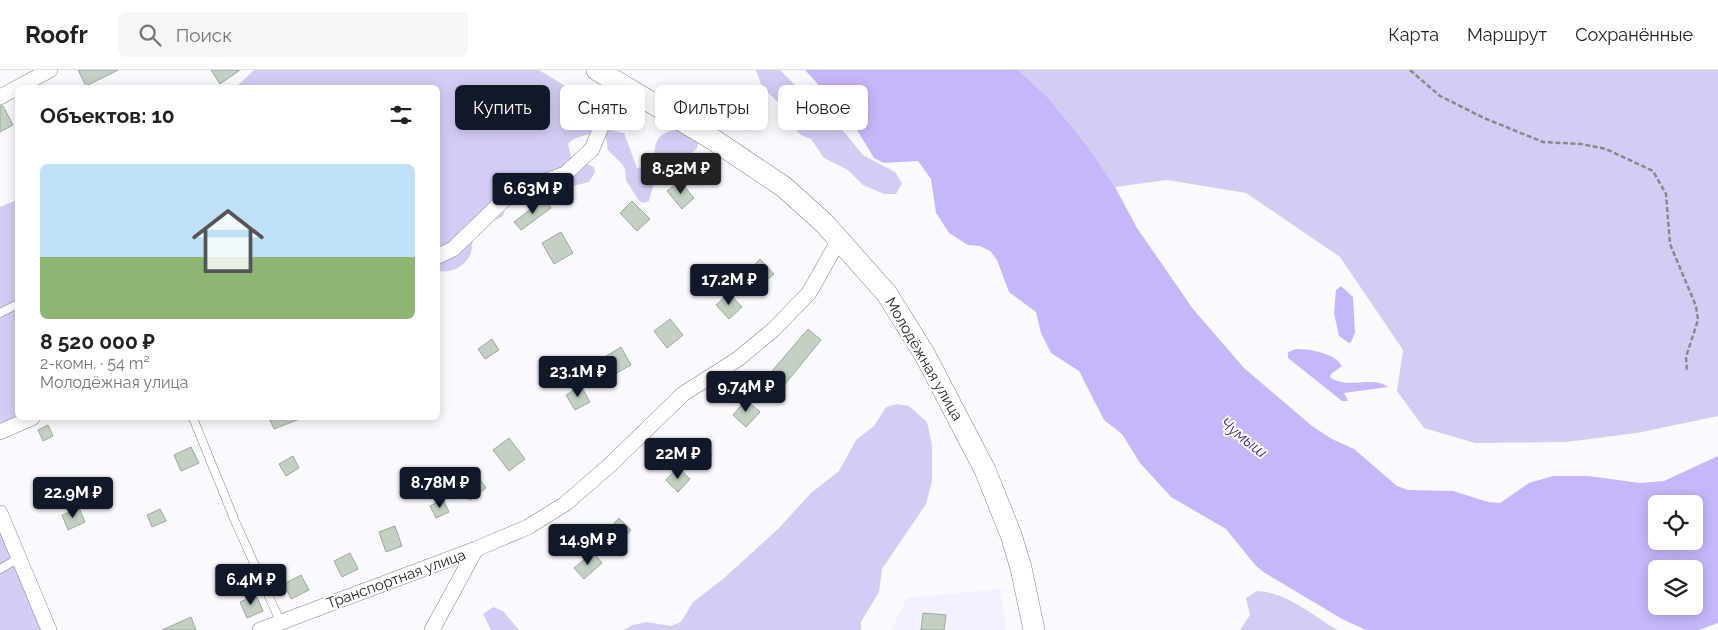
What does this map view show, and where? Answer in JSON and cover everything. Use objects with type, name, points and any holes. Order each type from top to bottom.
[{"type":"street","points":[[21,85],[50,70]]},
{"type":"street","name":"Молодёжная улица","points":[[596,70],[714,140],[784,187],[839,240],[887,294],[925,355],[985,470],[1011,535],[1021,568],[1034,630]]},
{"type":"street","points":[[440,255],[453,249],[510,194],[565,174],[592,149],[619,83]]},
{"type":"street","points":[[0,96],[15,88]]},
{"type":"street","name":"Транспортная улица","points":[[260,630],[476,549],[528,527],[564,504],[610,465],[683,394],[738,359],[774,330],[809,293],[839,240]]},
{"type":"street","points":[[0,432],[27,420]]},
{"type":"street","points":[[0,513],[49,630]]},
{"type":"street","name":"Транспортная улица","points":[[432,630],[476,549]]},
{"type":"lane","points":[[0,313],[15,306]]},
{"type":"lane","points":[[194,420],[235,521],[280,621]]},
{"type":"lane","points":[[0,569],[19,558]]},
{"type":"path","points":[[1410,70],[1440,96],[1484,118],[1544,142],[1581,144],[1606,149],[1652,171],[1666,194],[1670,244],[1696,306],[1698,320],[1686,357],[1687,371]]},
{"type":"shaded area","points":[[254,70],[539,70],[563,85],[560,85],[560,130],[598,130],[575,139],[568,144],[571,157],[594,167],[595,172],[589,182],[536,195],[508,198],[503,216],[483,227],[474,236],[471,253],[467,260],[456,269],[447,271],[440,271],[440,85],[238,85]]},
{"type":"shaded area","points":[[756,70],[780,70],[795,85],[778,85],[778,102],[768,93],[768,85],[761,85]]},
{"type":"shaded area","points":[[1018,70],[1718,70],[1718,416],[1637,433],[1566,442],[1475,443],[1424,428],[1397,391],[1403,350],[1340,257],[1246,193],[1167,180],[1115,187],[1070,126]]},
{"type":"shaded area","points":[[598,130],[613,130],[624,133],[637,168],[649,167],[654,163],[655,147],[659,138],[673,130],[685,130],[698,143],[697,148],[693,152],[692,164],[703,182],[699,186],[688,182],[682,184],[667,173],[662,173],[654,182],[649,201],[643,203],[639,201],[626,180],[625,169],[622,164],[608,150],[606,138]]},
{"type":"shaded area","points":[[796,130],[842,130],[863,155],[895,172],[902,183],[896,194],[884,194],[863,185],[848,170],[824,158],[811,139],[801,135]]},
{"type":"shaded area","points":[[15,201],[15,420],[38,420],[0,437],[0,207]]},
{"type":"shaded area","points":[[897,404],[909,406],[927,422],[932,445],[932,481],[926,504],[882,569],[879,592],[861,622],[861,630],[623,630],[633,625],[647,622],[671,626],[681,622],[693,602],[723,579],[779,528],[811,493],[839,471],[856,440],[874,426],[886,407]]},
{"type":"shaded area","points":[[0,513],[49,630],[0,630]]},
{"type":"shaded area","points":[[1001,589],[1006,630],[891,630],[907,598]]},
{"type":"shaded area","points":[[1257,591],[1278,595],[1308,611],[1337,630],[1240,630],[1250,615],[1246,598]]},
{"type":"shaded area","points":[[493,607],[503,611],[519,630],[491,630],[483,614]]},
{"type":"water","name":"Чумыш","points":[[805,70],[1018,70],[1048,98],[1087,146],[1115,187],[1137,228],[1193,309],[1244,368],[1312,426],[1332,439],[1354,449],[1397,486],[1408,490],[1453,491],[1488,502],[1500,503],[1529,483],[1553,476],[1588,476],[1640,483],[1664,481],[1718,456],[1718,623],[1699,630],[1366,630],[1342,619],[1265,573],[1256,566],[1226,529],[1171,497],[1140,463],[1122,434],[1104,420],[1079,371],[1051,353],[1041,333],[1036,312],[1009,292],[997,260],[990,251],[980,246],[968,245],[949,233],[936,213],[931,179],[918,161],[884,163],[874,158],[857,130],[868,130],[868,85],[819,85]]},
{"type":"water","points":[[1341,286],[1353,297],[1355,333],[1349,343],[1339,336],[1334,313],[1336,290]]},
{"type":"water","points":[[1296,349],[1322,353],[1334,358],[1342,366],[1331,374],[1330,377],[1336,381],[1351,383],[1375,382],[1388,387],[1344,393],[1348,401],[1342,401],[1288,358],[1288,352]]},
{"type":"building","points":[[78,70],[118,70],[88,85],[86,85]]},
{"type":"building","points":[[211,70],[240,70],[220,84]]},
{"type":"building","points":[[0,106],[3,106],[13,125],[0,132]]},
{"type":"building","points":[[680,181],[694,198],[682,209],[667,191]]},
{"type":"building","points":[[544,199],[551,208],[521,230],[514,222]]},
{"type":"building","points":[[632,201],[650,219],[637,231],[620,213]]},
{"type":"building","points":[[561,232],[573,253],[554,264],[542,243]]},
{"type":"building","points":[[760,259],[774,274],[761,285],[748,271]]},
{"type":"building","points":[[729,293],[742,307],[729,319],[716,305]]},
{"type":"building","points":[[670,319],[683,335],[667,348],[654,331]]},
{"type":"building","points":[[808,329],[821,340],[781,389],[767,377]]},
{"type":"building","points":[[492,339],[499,350],[485,359],[478,349]]},
{"type":"building","points":[[621,347],[631,365],[613,375],[603,358]]},
{"type":"building","points":[[581,386],[590,402],[575,410],[566,395]]},
{"type":"building","points":[[746,400],[760,412],[746,427],[733,415]]},
{"type":"building","points":[[270,420],[297,420],[274,429]]},
{"type":"building","points":[[48,425],[53,436],[43,441],[38,430]]},
{"type":"building","points":[[509,438],[525,459],[509,471],[493,450]]},
{"type":"building","points":[[705,444],[712,456],[701,463],[694,451]]},
{"type":"building","points":[[191,447],[199,463],[181,471],[174,455]]},
{"type":"building","points":[[293,456],[299,468],[286,476],[279,464]]},
{"type":"building","points":[[678,467],[690,479],[678,492],[666,480]]},
{"type":"building","points":[[473,469],[486,488],[470,500],[456,480]]},
{"type":"building","points":[[443,499],[449,512],[436,518],[430,506]]},
{"type":"building","points":[[79,508],[85,522],[68,530],[62,515]]},
{"type":"building","points":[[160,509],[166,521],[152,527],[147,515]]},
{"type":"building","points":[[619,518],[631,530],[616,546],[604,534]]},
{"type":"building","points":[[395,526],[402,546],[386,552],[379,532]]},
{"type":"building","points":[[593,552],[602,563],[584,579],[574,568]]},
{"type":"building","points":[[350,553],[358,569],[342,577],[334,561]]},
{"type":"building","points":[[301,575],[309,590],[291,599],[284,584]]},
{"type":"building","points":[[256,595],[263,611],[247,618],[240,602]]},
{"type":"building","points":[[923,613],[946,615],[944,630],[921,630]]},
{"type":"building","points":[[191,617],[196,630],[162,630]]}]
